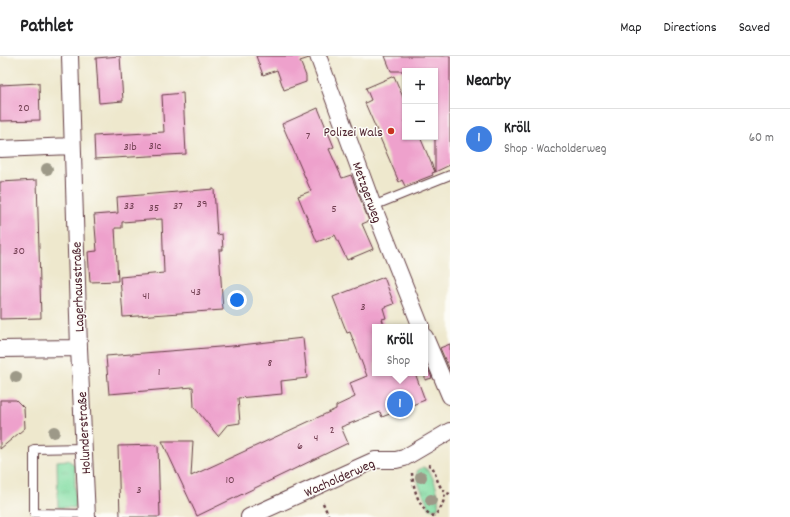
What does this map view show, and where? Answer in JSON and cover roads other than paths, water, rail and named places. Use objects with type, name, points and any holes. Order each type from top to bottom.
[{"type":"street","name":"Lagerhausstraße","points":[[0,349],[79,348],[70,56]]},
{"type":"street","name":"Metzgerweg","points":[[318,56],[373,206],[420,324]]},
{"type":"street","points":[[0,149],[72,146]]},
{"type":"street","points":[[428,344],[450,396]]},
{"type":"street","name":"Holunderstraße","points":[[79,348],[87,516]]},
{"type":"street","name":"Wacholderweg","points":[[249,517],[375,460],[410,461],[450,431]]},
{"type":"lane","points":[[373,206],[450,175]]},
{"type":"lane","points":[[84,448],[34,449],[34,513],[87,516]]},
{"type":"place","name":"Polizei Wals","points":[[391,131]]},
{"type":"place","name":"Kröll","points":[[400,404]]}]
